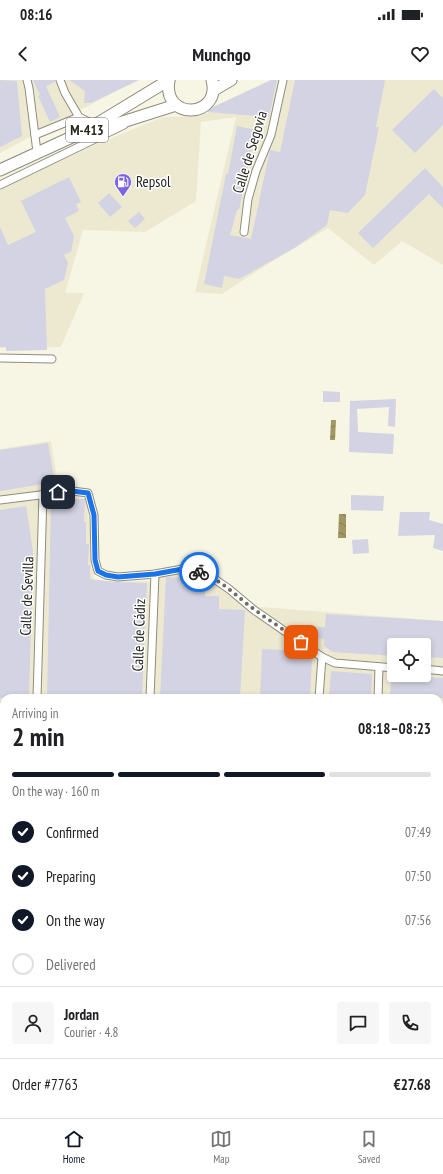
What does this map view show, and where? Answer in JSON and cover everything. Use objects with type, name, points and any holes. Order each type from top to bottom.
[{"type":"main road","name":"M-413","points":[[0,178],[110,126],[176,105],[170,98],[168,89],[169,80]]},
{"type":"main road","name":"M-413","points":[[0,170],[95,126],[169,80]]},
{"type":"main road","points":[[176,105],[188,110],[201,108],[208,103],[213,85],[231,80]]},
{"type":"street","points":[[27,80],[37,152]]},
{"type":"street","points":[[60,80],[64,92],[79,117],[95,126]]},
{"type":"street","name":"Calle de Segovia","points":[[244,232],[248,199],[256,171],[271,135],[283,80]]},
{"type":"street","points":[[35,135],[79,117]]},
{"type":"street","points":[[0,186],[115,130],[135,118]]},
{"type":"street","points":[[0,358],[52,359]]},
{"type":"street","points":[[0,500],[72,491],[88,493],[94,515],[95,560],[98,571],[106,575],[118,577],[155,574],[188,568],[207,574],[229,589],[254,610],[322,657],[335,663],[387,668]]},
{"type":"street","name":"Calle de Sevilla","points":[[37,694],[43,494]]},
{"type":"street","name":"Calle de Cádiz","points":[[150,694],[155,574]]},
{"type":"street","points":[[320,694],[322,657]]},
{"type":"street","points":[[378,694],[379,667]]},
{"type":"street","points":[[431,670],[443,671]]},
{"type":"shaded area","points":[[0,80],[137,80],[0,153]]},
{"type":"shaded area","points":[[272,80],[443,80],[443,265],[402,241],[374,265],[328,228],[222,294],[195,292],[236,117],[201,122],[196,201],[145,232],[83,230],[65,293],[84,293],[61,347],[0,348],[0,189],[97,144],[163,117],[201,116]]},
{"type":"shaded area","points":[[51,441],[60,496],[87,498],[94,582],[148,581],[172,572],[208,578],[247,606],[443,621],[443,694],[0,694],[0,449]]},
{"type":"water","points":[[331,420],[336,420],[335,440],[330,440]]},
{"type":"water","points":[[339,514],[346,514],[346,538],[338,538]]},
{"type":"building","points":[[0,80],[17,81],[22,136],[0,147]]},
{"type":"building","points":[[33,80],[55,80],[55,82],[46,86],[60,117],[50,122],[38,96],[40,95]]},
{"type":"building","points":[[69,80],[139,80],[91,103],[84,103],[85,91]]},
{"type":"building","points":[[271,80],[277,80],[269,117],[207,112],[213,107]]},
{"type":"building","points":[[295,80],[385,80],[376,127],[379,127],[365,195],[348,213],[330,210],[327,225],[296,247],[239,279],[224,276],[222,288],[204,284],[237,126],[256,130],[239,210],[237,210],[230,235],[251,239],[270,150],[280,152]]},
{"type":"building","points":[[434,89],[443,98],[443,125],[415,153],[392,130]]},
{"type":"building","points":[[425,168],[443,187],[443,208],[429,194],[373,248],[358,233]]},
{"type":"building","points":[[69,177],[81,202],[76,204],[79,211],[65,218],[74,236],[71,252],[64,255],[68,263],[64,280],[45,289],[47,350],[6,351],[6,347],[0,347],[0,227],[8,245],[36,232],[21,201]]},
{"type":"building","points":[[109,193],[122,207],[110,217],[98,203]]},
{"type":"building","points":[[139,212],[145,219],[135,228],[128,221]]},
{"type":"building","points":[[323,391],[340,392],[340,402],[323,402]]},
{"type":"building","points":[[396,399],[395,427],[388,426],[389,407],[357,409],[358,432],[394,434],[393,454],[349,452],[350,401]]},
{"type":"building","points":[[48,443],[55,482],[0,491],[0,450]]},
{"type":"building","points":[[351,495],[384,496],[383,511],[351,510]]},
{"type":"building","points":[[51,499],[85,499],[84,522],[86,522],[86,544],[89,544],[88,565],[90,565],[90,579],[147,583],[142,694],[47,694]]},
{"type":"building","points":[[26,506],[33,551],[29,694],[0,694],[0,510]]},
{"type":"building","points":[[400,512],[430,512],[429,520],[443,524],[443,551],[433,548],[435,535],[398,536]]},
{"type":"building","points":[[368,539],[369,553],[353,554],[352,540]]},
{"type":"building","points":[[166,577],[205,579],[205,596],[219,596],[219,609],[245,610],[240,694],[160,694]]},
{"type":"building","points":[[326,614],[443,621],[443,658],[431,657],[431,638],[387,638],[387,656],[333,652],[324,646],[324,639],[317,638],[318,627],[325,627]]},
{"type":"building","points":[[262,649],[301,651],[312,660],[310,694],[260,694]]},
{"type":"building","points":[[331,671],[372,674],[371,694],[329,694]]},
{"type":"building","points":[[431,678],[443,678],[443,694],[390,694],[391,682],[431,682]]},
{"type":"way so far","points":[[199,572],[207,574],[229,589],[254,610],[301,642]]},
{"type":"place","name":"Repsol","points":[[123,197]]},
{"type":"route","points":[[58,492],[72,491],[88,493],[94,515],[95,560],[98,571],[106,575],[118,577],[155,574],[188,568],[199,572]]}]
